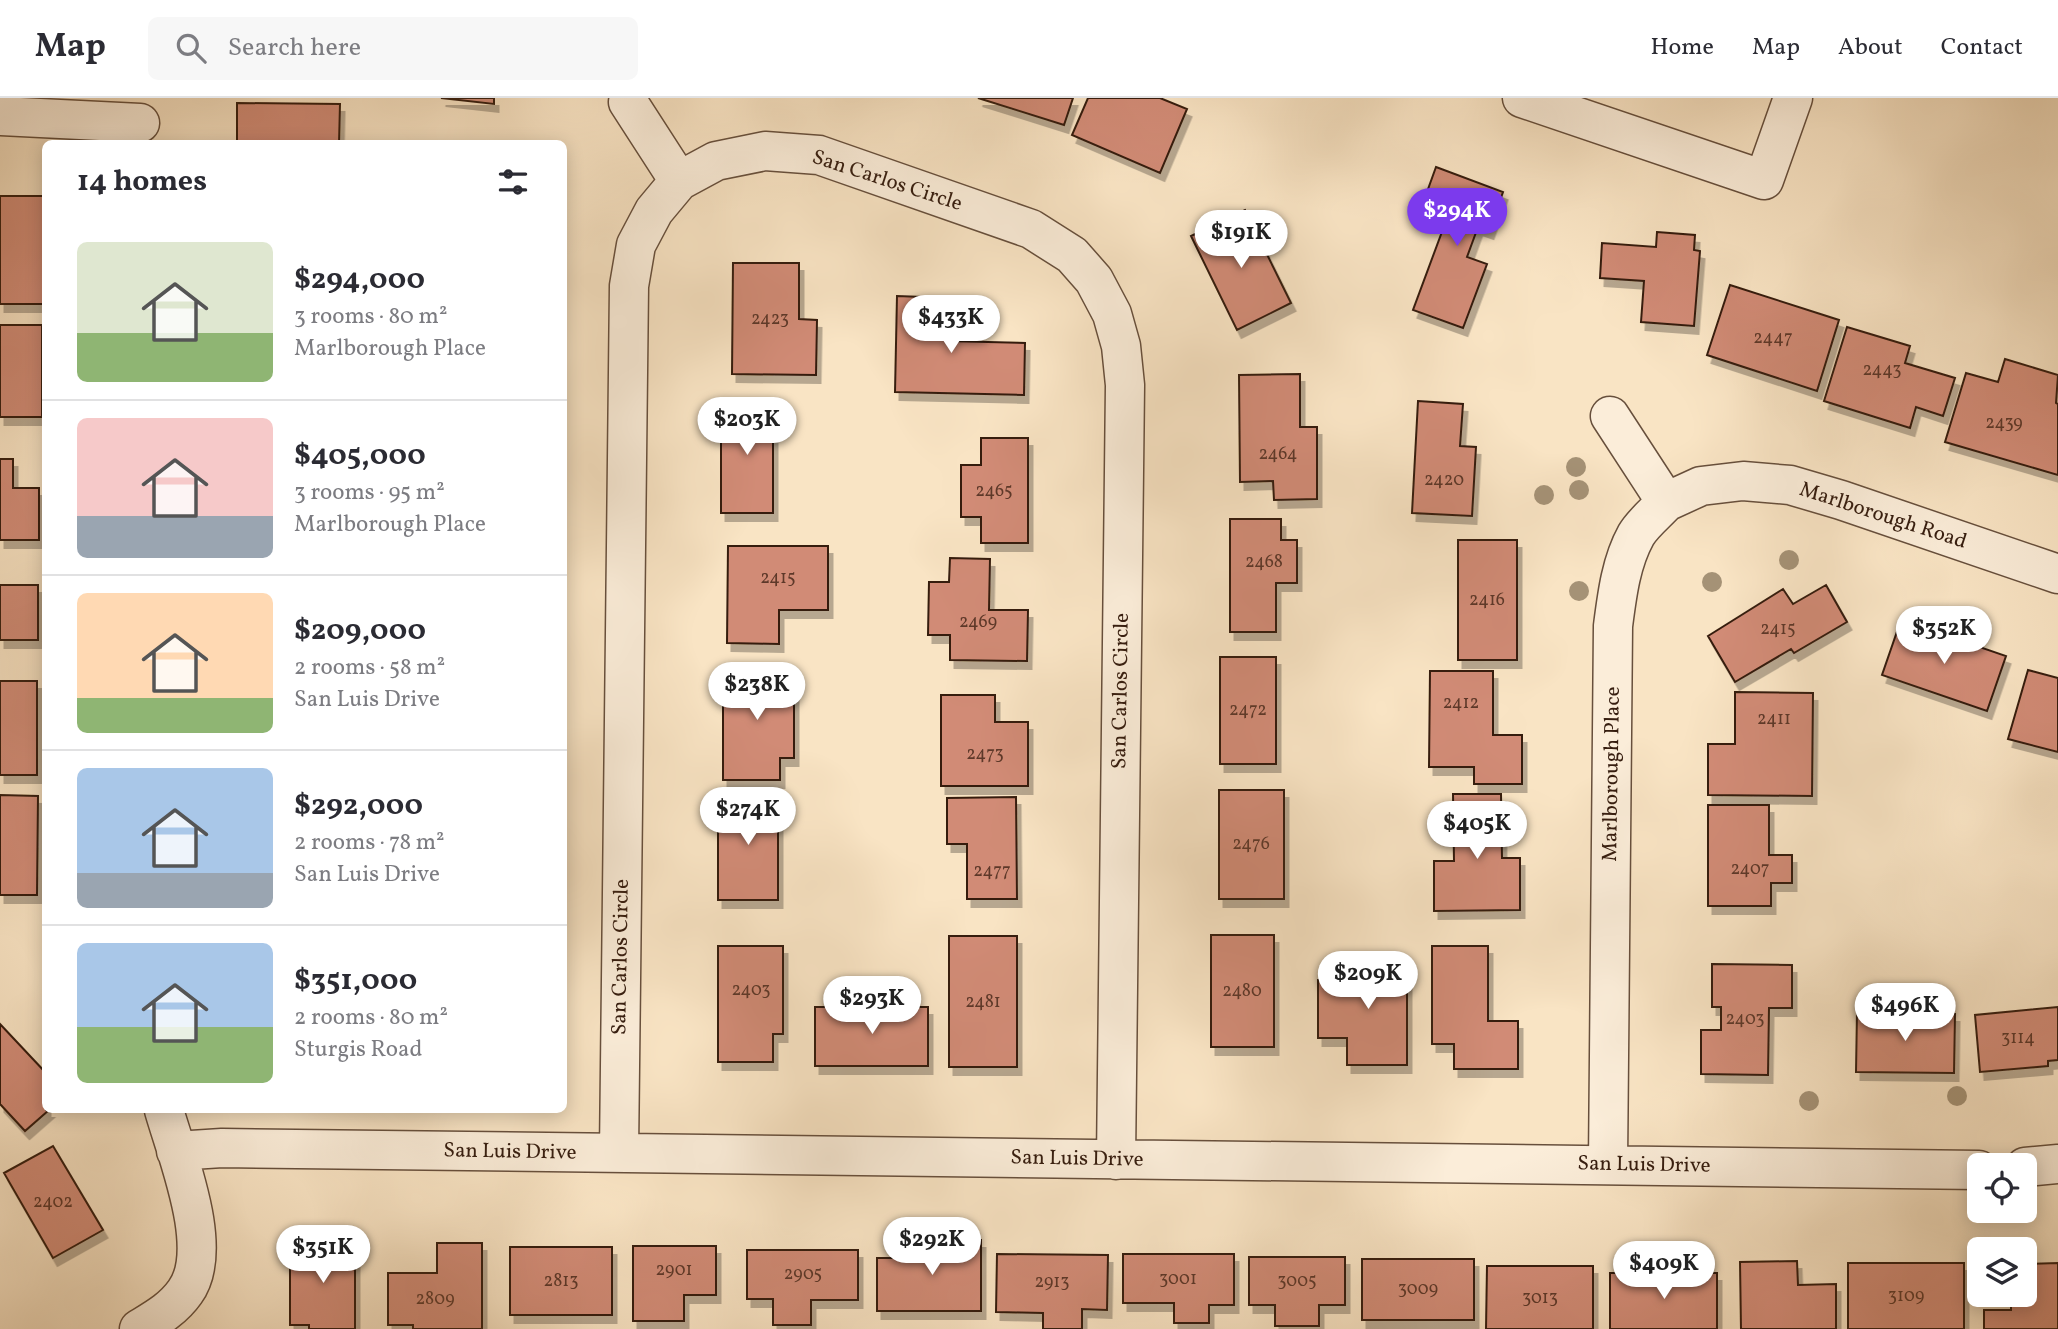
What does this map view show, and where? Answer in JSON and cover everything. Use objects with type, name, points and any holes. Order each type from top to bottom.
[{"type":"street","points":[[1522,98],[1574,106],[1764,180],[1783,101]]},
{"type":"street","points":[[628,102],[679,181]]},
{"type":"street","points":[[0,116],[140,121]]},
{"type":"street","name":"San Carlos Circle","points":[[619,1153],[629,286],[636,245],[654,211],[679,181],[716,161],[765,151],[819,155],[1031,229],[1072,255],[1094,279],[1112,314],[1121,346],[1125,385],[1116,1160]]},
{"type":"street","points":[[1610,415],[1666,502]]},
{"type":"street","name":"Marlborough Road","points":[[1666,502],[1701,486],[1743,481],[1790,485],[2058,574]]},
{"type":"street","name":"Marlborough Place","points":[[1608,1164],[1613,626],[1618,591],[1637,533],[1666,502]]},
{"type":"street","points":[[139,1329],[169,1311],[187,1290],[196,1270],[198,1241],[193,1212],[165,1113]]},
{"type":"street","name":"San Luis Drive","points":[[176,1151],[236,1149],[619,1153],[1967,1170]]},
{"type":"street","points":[[2037,1166],[2058,1164]]},
{"type":"building","points":[[441,98],[494,98],[494,104]]},
{"type":"building","points":[[978,98],[1073,98],[1064,125]]},
{"type":"building","points":[[1088,98],[1160,98],[1187,109],[1160,173],[1072,135]]},
{"type":"building","points":[[237,103],[340,104],[339,140],[237,140]]},
{"type":"building","points":[[1436,167],[1503,192],[1489,231],[1478,227],[1467,257],[1487,264],[1463,328],[1413,310],[1453,202],[1427,192]]},
{"type":"building","points":[[0,196],[42,196],[42,304],[0,304]]},
{"type":"building","points":[[1245,210],[1291,303],[1237,330],[1191,236]]},
{"type":"building","points":[[1657,232],[1695,235],[1694,250],[1700,251],[1694,326],[1641,322],[1644,281],[1600,278],[1602,243],[1656,247]]},
{"type":"building","points":[[733,263],[799,263],[799,319],[817,320],[816,375],[732,374]]},
{"type":"building","points":[[1730,285],[1839,320],[1817,391],[1707,355]]},
{"type":"building","points":[[897,296],[949,298],[948,341],[1025,343],[1024,395],[895,392]]},
{"type":"building","points":[[0,325],[42,325],[42,417],[0,417]]},
{"type":"building","points":[[1847,327],[1910,346],[1905,363],[1955,378],[1943,416],[1916,407],[1910,428],[1824,401]]},
{"type":"building","points":[[2005,359],[2058,375],[2058,475],[1945,442],[1966,373],[1998,382]]},
{"type":"building","points":[[1300,374],[1300,427],[1317,427],[1317,499],[1274,500],[1273,481],[1240,482],[1239,375]]},
{"type":"building","points":[[721,401],[773,401],[773,513],[721,513]]},
{"type":"building","points":[[1418,401],[1463,404],[1460,446],[1476,447],[1472,516],[1412,513]]},
{"type":"building","points":[[981,438],[1028,438],[1028,543],[981,543],[981,517],[961,517],[961,465],[981,465]]},
{"type":"building","points":[[0,459],[13,459],[13,488],[39,488],[39,540],[0,540]]},
{"type":"building","points":[[1230,519],[1281,519],[1281,540],[1297,540],[1297,583],[1276,583],[1276,632],[1230,632]]},
{"type":"building","points":[[1458,540],[1517,540],[1517,660],[1458,660]]},
{"type":"building","points":[[728,546],[828,546],[828,610],[779,610],[779,644],[727,643]]},
{"type":"building","points":[[950,558],[990,559],[989,610],[1028,610],[1027,661],[950,660],[950,635],[928,635],[929,582],[949,582]]},
{"type":"building","points":[[0,585],[38,585],[38,640],[0,640]]},
{"type":"building","points":[[1826,585],[1847,622],[1794,653],[1791,649],[1735,682],[1708,636],[1783,589],[1793,604]]},
{"type":"building","points":[[1901,620],[2006,656],[1987,711],[1882,675]]},
{"type":"building","points":[[1220,657],[1276,657],[1276,764],[1220,764]]},
{"type":"building","points":[[723,667],[794,667],[794,758],[780,758],[780,780],[723,780]]},
{"type":"building","points":[[2028,670],[2058,678],[2058,752],[2008,739]]},
{"type":"building","points":[[1430,671],[1493,671],[1493,735],[1522,735],[1522,784],[1474,784],[1474,767],[1429,767]]},
{"type":"building","points":[[0,681],[37,681],[37,775],[0,775]]},
{"type":"building","points":[[1735,692],[1813,693],[1812,796],[1708,795],[1708,744],[1735,744]]},
{"type":"building","points":[[941,695],[995,695],[995,722],[1028,722],[1028,786],[941,786]]},
{"type":"building","points":[[1219,790],[1284,790],[1284,899],[1219,899]]},
{"type":"building","points":[[718,794],[778,794],[778,900],[718,900]]},
{"type":"building","points":[[1453,794],[1501,794],[1502,858],[1520,858],[1520,910],[1434,911],[1434,861],[1454,861]]},
{"type":"building","points":[[0,795],[38,796],[37,895],[0,895]]},
{"type":"building","points":[[1016,797],[1017,899],[967,899],[967,844],[947,844],[947,798]]},
{"type":"building","points":[[1708,805],[1769,805],[1769,855],[1792,855],[1792,883],[1771,883],[1771,906],[1708,906]]},
{"type":"building","points":[[1211,935],[1274,935],[1274,1047],[1211,1047]]},
{"type":"building","points":[[949,936],[1017,936],[1017,1067],[949,1067]]},
{"type":"building","points":[[718,946],[783,946],[783,1034],[773,1034],[773,1062],[718,1062]]},
{"type":"building","points":[[1432,946],[1488,946],[1488,1021],[1518,1021],[1518,1069],[1454,1069],[1454,1044],[1432,1044]]},
{"type":"building","points":[[1343,958],[1407,958],[1407,1065],[1347,1065],[1347,1038],[1318,1038],[1318,980],[1343,980]]},
{"type":"building","points":[[1712,964],[1792,965],[1792,1008],[1769,1008],[1768,1075],[1701,1074],[1701,1030],[1721,1030],[1721,1007],[1712,1007]]},
{"type":"building","points":[[815,1007],[928,1007],[928,1066],[815,1066]]},
{"type":"building","points":[[2058,1007],[2058,1060],[2048,1061],[2048,1066],[1980,1072],[1975,1015]]},
{"type":"building","points":[[1857,1012],[1955,1014],[1954,1073],[1856,1072]]},
{"type":"building","points":[[0,1024],[42,1069],[42,1113],[46,1113],[25,1131],[0,1104]]},
{"type":"building","points":[[53,1146],[103,1230],[53,1258],[4,1173]]},
{"type":"building","points":[[902,1240],[981,1240],[981,1311],[877,1311],[877,1258],[902,1258]]},
{"type":"building","points":[[290,1242],[355,1242],[355,1329],[309,1329],[309,1325],[290,1325]]},
{"type":"building","points":[[437,1243],[482,1243],[482,1329],[413,1329],[413,1325],[388,1325],[388,1273],[437,1273]]},
{"type":"building","points":[[633,1246],[716,1246],[716,1295],[684,1295],[684,1321],[633,1321]]},
{"type":"building","points":[[510,1247],[612,1247],[612,1315],[510,1315]]},
{"type":"building","points":[[747,1250],[858,1250],[858,1300],[811,1300],[811,1325],[773,1325],[773,1299],[747,1299]]},
{"type":"building","points":[[997,1254],[1108,1255],[1107,1310],[1082,1309],[1082,1329],[1043,1329],[1043,1313],[996,1312]]},
{"type":"building","points":[[1123,1254],[1234,1254],[1234,1305],[1209,1305],[1209,1323],[1174,1323],[1174,1303],[1123,1303]]},
{"type":"building","points":[[1249,1257],[1345,1257],[1345,1305],[1319,1305],[1319,1326],[1275,1326],[1275,1305],[1249,1305]]},
{"type":"building","points":[[1362,1259],[1474,1259],[1474,1320],[1362,1320]]},
{"type":"building","points":[[1797,1261],[1798,1285],[1836,1284],[1836,1329],[1741,1329],[1740,1262]]},
{"type":"building","points":[[1848,1263],[1964,1263],[1964,1329],[1848,1329]]},
{"type":"building","points":[[2058,1263],[2058,1329],[1984,1329],[1984,1310],[2037,1307],[2037,1264]]},
{"type":"building","points":[[1487,1266],[1593,1266],[1593,1329],[1486,1329]]},
{"type":"building","points":[[1610,1273],[1717,1273],[1717,1329],[1610,1329]]}]
